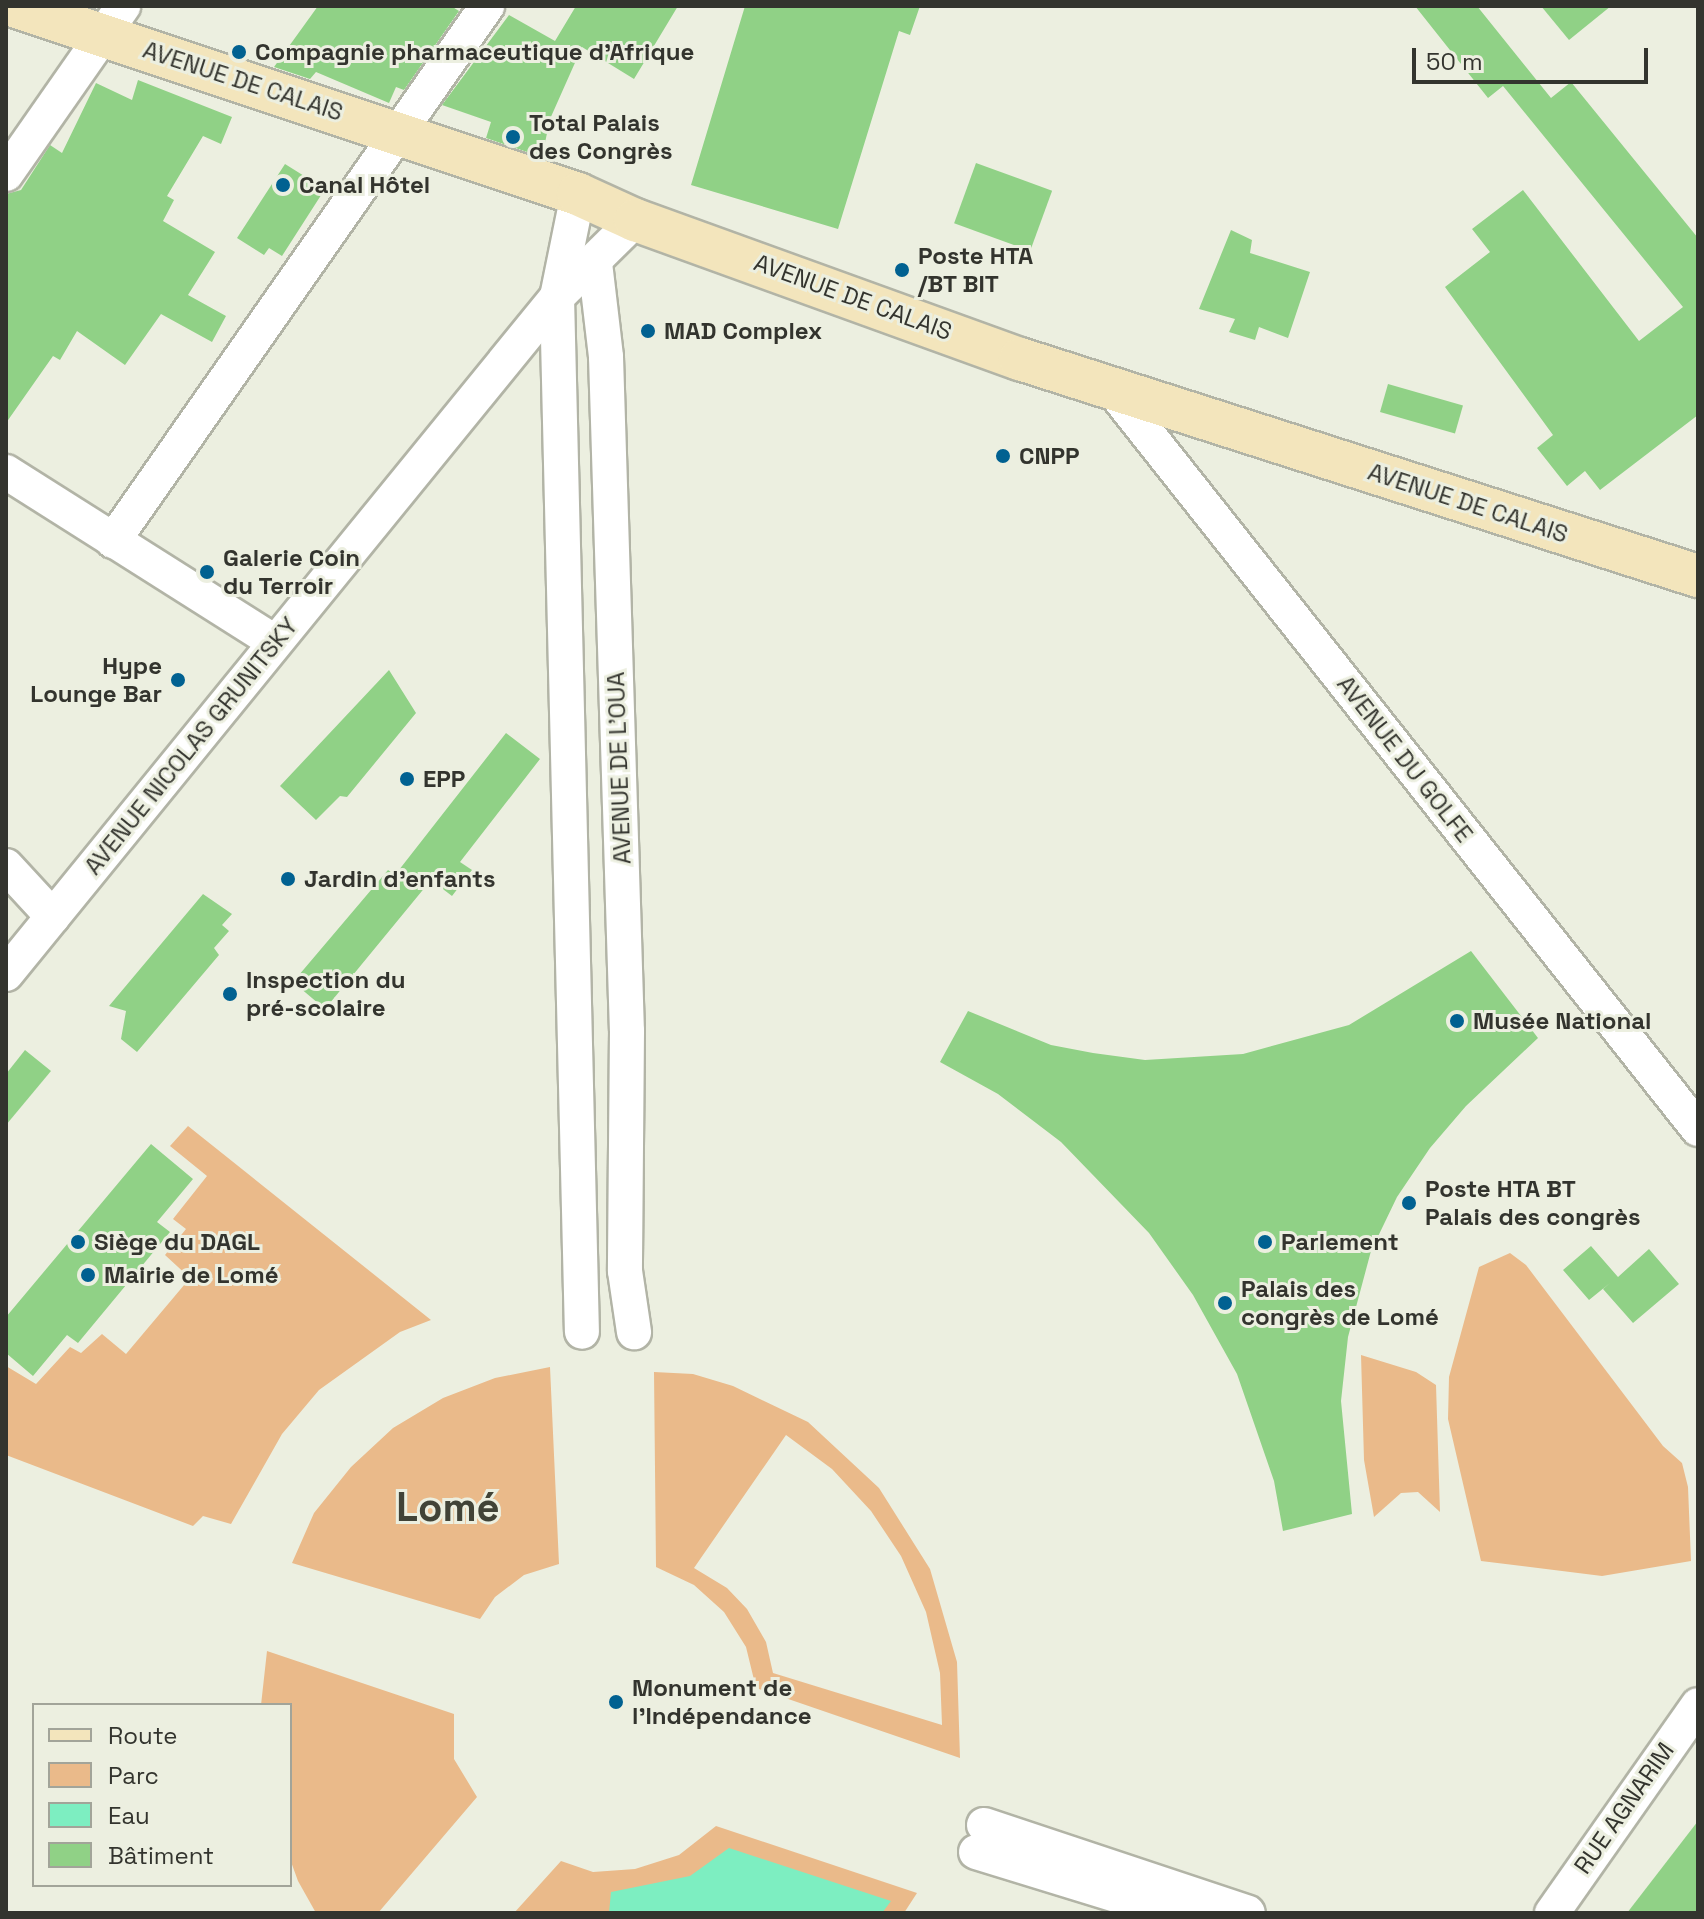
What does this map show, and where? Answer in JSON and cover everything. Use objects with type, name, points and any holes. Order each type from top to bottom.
[{"type":"main road","name":"AVENUE DE CALAIS","points":[[14,6],[111,20],[396,131],[578,194],[635,220],[1112,389],[1698,576]]},
{"type":"street","points":[[113,541],[396,131],[487,6]]},
{"type":"street","points":[[6,174],[111,20]]},
{"type":"street","points":[[557,297],[578,194]]},
{"type":"street","points":[[595,263],[635,220]]},
{"type":"street","name":"AVENUE NICOLAS GRUNITSKY","points":[[6,974],[557,297],[595,263]]},
{"type":"street","name":"AVENUE DE L'OUA","points":[[595,263],[607,373],[627,1031],[625,1271],[634,1332]]},
{"type":"street","name":"AVENUE DE L'OUA","points":[[557,297],[582,1332]]},
{"type":"street","name":"AVENUE DU GOLFE","points":[[1112,389],[1698,1129]]},
{"type":"street","points":[[6,472],[275,642]]},
{"type":"street","points":[[6,866],[53,917]]},
{"type":"street","name":"RUE AGNARIM","points":[[1552,1913],[1698,1705]]},
{"type":"street","points":[[1175,1913],[980,1838],[1248,1913]]},
{"type":"green space","points":[[188,1126],[431,1320],[400,1332],[319,1390],[282,1434],[231,1524],[203,1516],[193,1526],[6,1455],[6,1366],[36,1384],[70,1347],[81,1353],[102,1334],[126,1354],[190,1278],[165,1255],[186,1229],[173,1219],[207,1176],[170,1146]]},
{"type":"green space","points":[[1510,1253],[1526,1265],[1663,1446],[1682,1463],[1688,1487],[1691,1561],[1602,1576],[1481,1561],[1448,1419],[1449,1377],[1479,1267]]},
{"type":"green space","points":[[1361,1355],[1416,1372],[1436,1385],[1440,1512],[1418,1492],[1401,1493],[1374,1517],[1364,1460]]},
{"type":"green space","points":[[550,1367],[559,1564],[524,1575],[495,1597],[480,1619],[292,1563],[314,1513],[351,1467],[393,1428],[443,1398],[495,1378]]},
{"type":"green space","points":[[654,1372],[693,1374],[733,1386],[808,1422],[879,1488],[930,1569],[957,1662],[960,1758],[756,1688],[746,1647],[724,1612],[694,1585],[656,1567]],"holes":[[[786,1435],[832,1469],[871,1511],[901,1556],[926,1612],[940,1673],[942,1725],[773,1673],[766,1642],[747,1609],[727,1588],[694,1568]]]},
{"type":"green space","points":[[267,1651],[454,1714],[454,1759],[477,1797],[378,1913],[316,1913],[298,1881],[292,1864],[292,1703],[261,1703]]},
{"type":"green space","points":[[716,1826],[917,1893],[904,1913],[514,1913],[561,1861],[593,1872],[635,1869],[679,1855]]},
{"type":"water","points":[[729,1848],[891,1901],[882,1913],[609,1913],[611,1892],[690,1876]]},
{"type":"building","points":[[318,6],[451,6],[459,11],[404,90],[396,87],[389,103],[316,72],[310,79],[274,67]]},
{"type":"building","points":[[576,6],[678,6],[634,79],[582,47],[550,119],[542,157],[486,138],[491,122],[442,105],[509,15],[555,41]]},
{"type":"building","points":[[745,6],[920,6],[910,35],[899,31],[838,229],[691,185]]},
{"type":"building","points":[[1415,6],[1477,6],[1551,98],[1571,82],[1698,238],[1698,415],[1600,490],[1585,471],[1567,486],[1537,448],[1553,435],[1445,287],[1490,252],[1472,229],[1523,190],[1639,341],[1683,307],[1503,86],[1488,98]]},
{"type":"building","points":[[1541,6],[1611,6],[1569,40]]},
{"type":"building","points":[[138,80],[232,117],[221,144],[203,136],[167,196],[174,200],[163,221],[215,252],[188,295],[226,316],[212,342],[161,314],[125,365],[77,331],[60,360],[53,356],[6,423],[6,194],[21,190],[50,145],[62,153],[96,83],[132,100]]},
{"type":"building","points":[[976,163],[1052,191],[1030,251],[954,223]]},
{"type":"building","points":[[285,164],[325,189],[282,256],[269,248],[264,255],[237,238]]},
{"type":"building","points":[[1231,230],[1252,240],[1250,253],[1310,272],[1288,338],[1259,327],[1255,340],[1229,332],[1235,319],[1199,309]]},
{"type":"building","points":[[1388,384],[1463,405],[1455,433],[1380,412]]},
{"type":"building","points":[[389,670],[416,713],[347,797],[340,796],[316,820],[280,786]]},
{"type":"building","points":[[506,733],[540,759],[460,862],[472,870],[452,896],[431,880],[325,1009],[293,982],[388,870],[395,875]]},
{"type":"building","points":[[203,894],[232,914],[222,925],[229,931],[214,948],[219,955],[137,1052],[121,1039],[126,1011],[109,1006]]},
{"type":"building","name":"Parlement","points":[[1471,951],[1538,1038],[1466,1106],[1430,1148],[1397,1197],[1371,1251],[1348,1337],[1341,1401],[1352,1514],[1283,1531],[1274,1481],[1237,1374],[1193,1295],[1149,1233],[1061,1142],[998,1094],[940,1062],[968,1011],[1051,1045],[1093,1053],[1145,1060],[1243,1054],[1349,1025]]},
{"type":"building","points":[[25,1050],[51,1071],[6,1125],[6,1074]]},
{"type":"building","name":"Mairie de Lomé","points":[[151,1144],[193,1179],[157,1222],[170,1232],[78,1343],[67,1335],[33,1376],[6,1353],[6,1317]]},
{"type":"building","points":[[1591,1246],[1618,1277],[1649,1249],[1679,1284],[1633,1323],[1603,1289],[1610,1283],[1589,1300],[1563,1270]]},
{"type":"building","points":[[1698,1821],[1698,1913],[1627,1913]]},
{"type":"place","name":"Compagnie pharmaceutique d'Afrique","points":[[239,52]]},
{"type":"place","name":"Total Palais des Congrès","points":[[513,137]]},
{"type":"place","name":"Canal Hôtel","points":[[283,185]]},
{"type":"place","name":"Poste HTA /BT BIT","points":[[902,270]]},
{"type":"place","name":"MAD Complex","points":[[648,331]]},
{"type":"place","name":"CNPP","points":[[1003,456]]},
{"type":"place","name":"Galerie Coin du Terroir","points":[[207,572]]},
{"type":"place","name":"Hype Lounge Bar","points":[[178,680]]},
{"type":"place","name":"EPP","points":[[407,779]]},
{"type":"place","name":"Jardin d'enfants","points":[[288,879]]},
{"type":"place","name":"Inspection du pré-scolaire","points":[[230,994]]},
{"type":"place","name":"Musée National","points":[[1457,1021]]},
{"type":"place","name":"Poste HTA BT Palais des congrès","points":[[1409,1203]]},
{"type":"place","name":"Siège du DAGL","points":[[78,1242]]},
{"type":"place","name":"Parlement","points":[[1265,1242]]},
{"type":"place","name":"Mairie de Lomé","points":[[88,1275]]},
{"type":"place","name":"Palais des congrès de Lomé","points":[[1225,1303]]},
{"type":"place","name":"Monument de l'Indépendance","points":[[616,1702]]},
{"type":"district","name":"Lomé","points":[[448,1508]]}]
